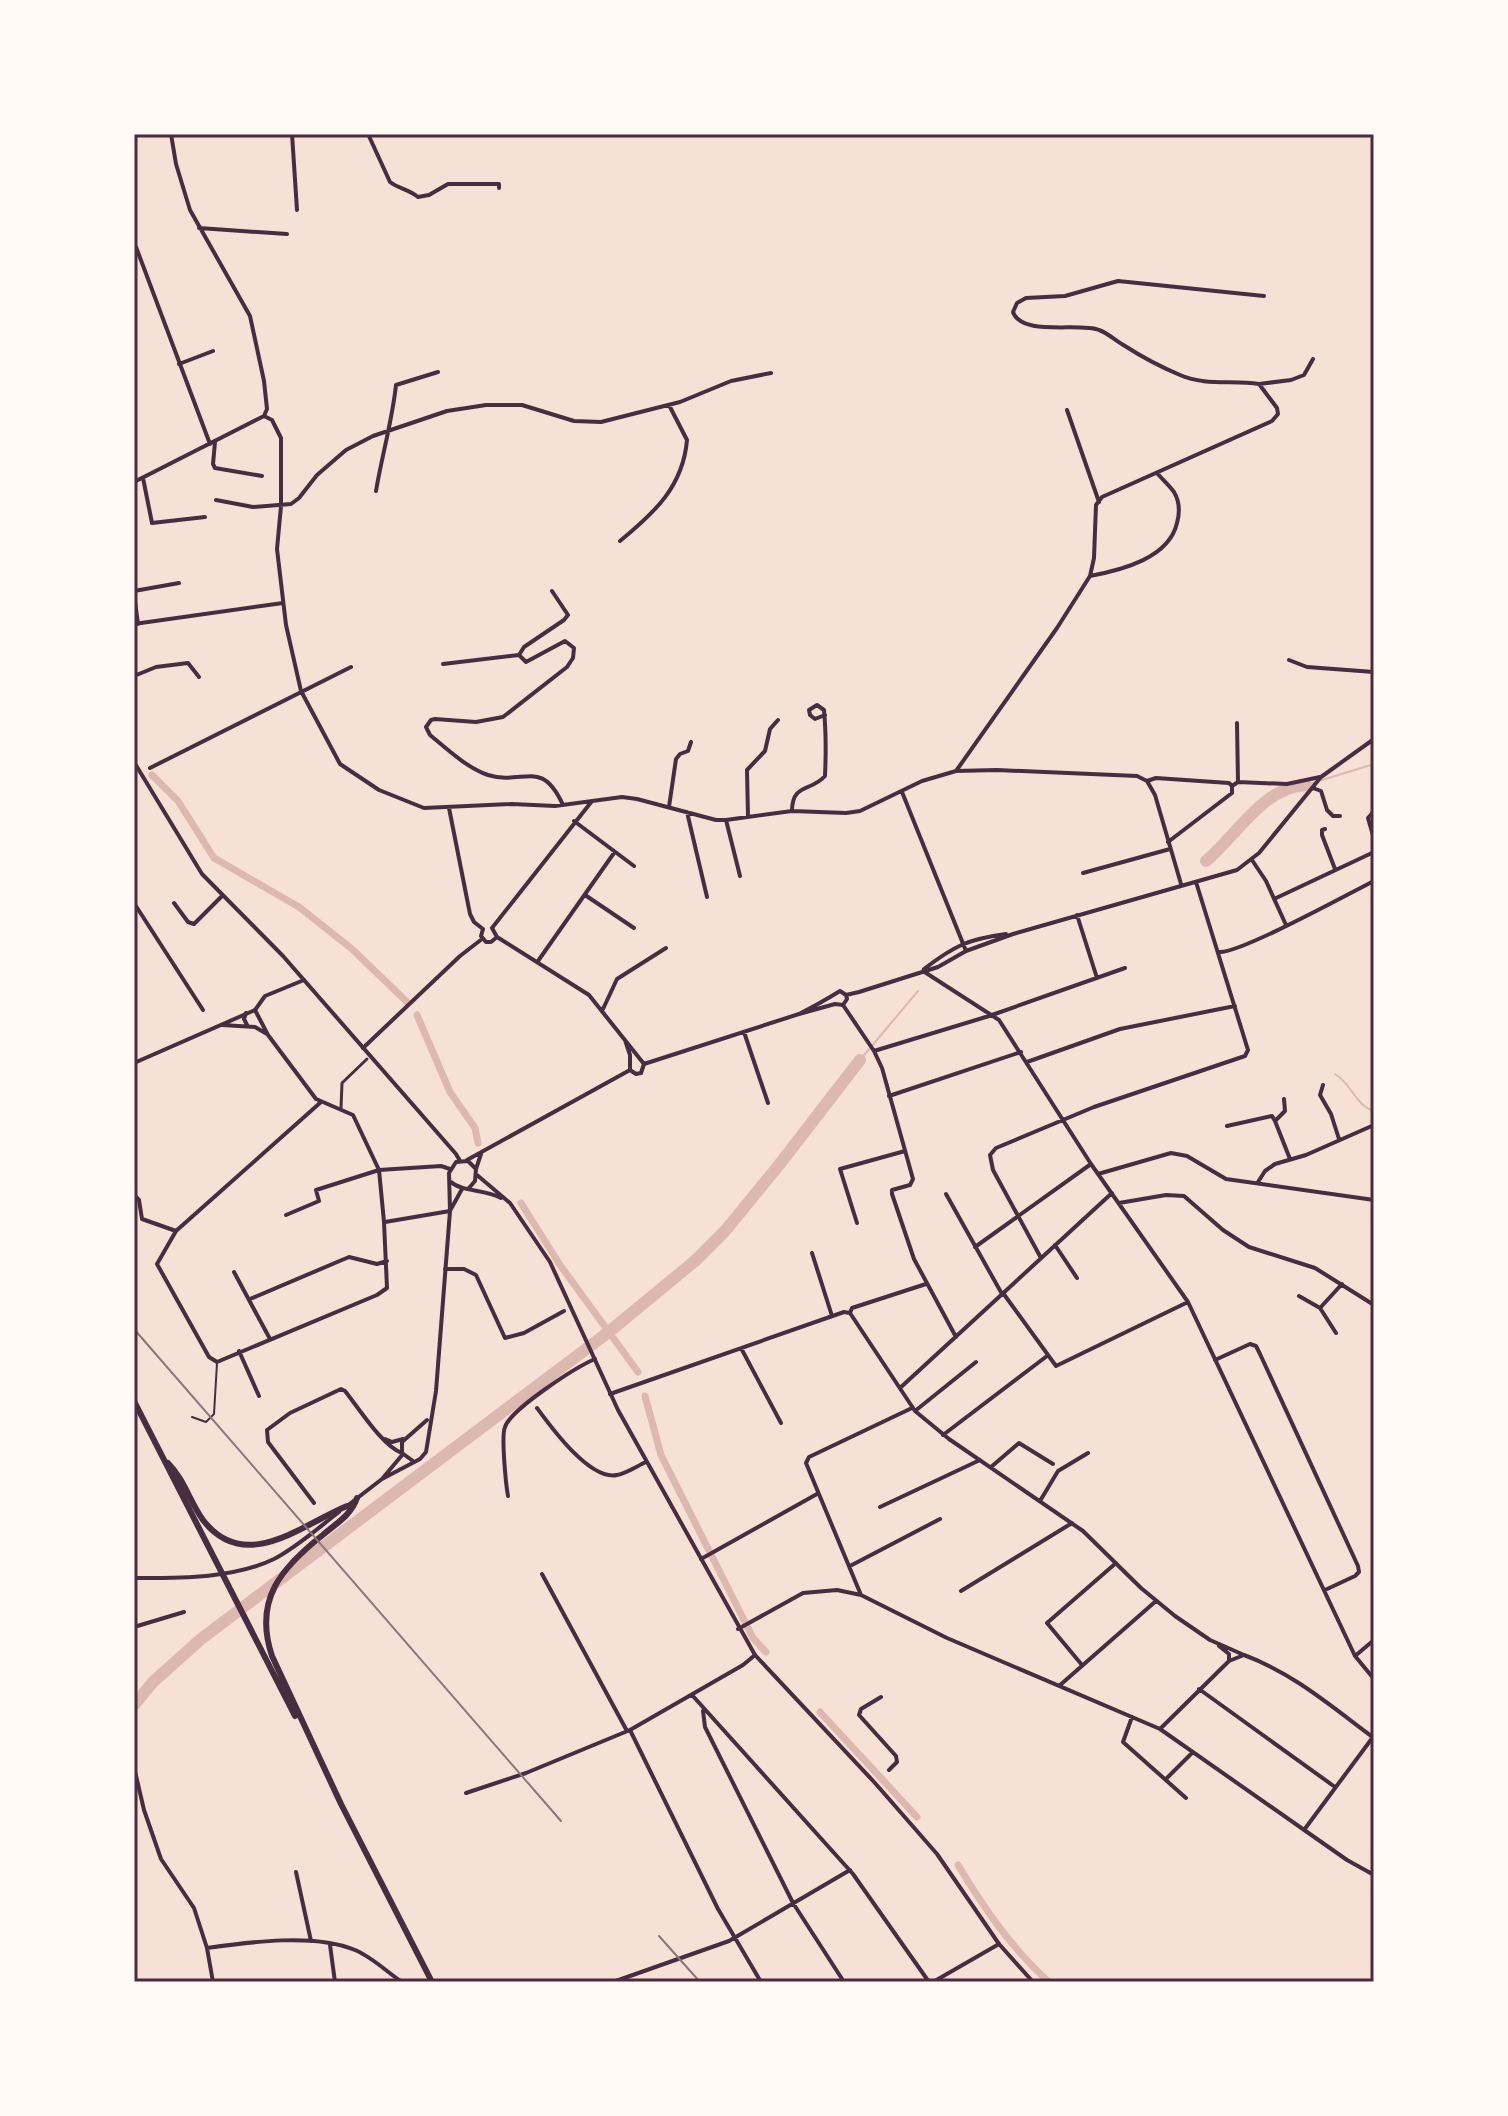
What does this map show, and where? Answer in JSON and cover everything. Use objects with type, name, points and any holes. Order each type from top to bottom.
[{"type":"highway","points":[[134,1401],[432,1982]]},
{"type":"highway","points":[[162,1457],[177,1472],[204,1521],[213,1531],[232,1541],[246,1544],[272,1542],[347,1506]]},
{"type":"highway","points":[[341,1804],[272,1656],[266,1627],[269,1599],[279,1577],[297,1556],[352,1511],[357,1498]]},
{"type":"street","points":[[134,482],[264,416],[267,409],[250,316],[199,228],[183,188],[171,134]]},
{"type":"street","points":[[292,134],[297,210]]},
{"type":"street","points":[[368,134],[390,182],[411,190],[418,197],[429,195],[448,184],[499,184],[499,188]]},
{"type":"street","points":[[199,228],[287,234]]},
{"type":"street","points":[[136,247],[179,364],[213,443],[215,468],[262,476]]},
{"type":"street","points":[[1264,296],[1118,281],[1065,296],[1026,298],[1017,303],[1013,312],[1019,320],[1039,327],[1101,330],[1137,354],[1182,376],[1203,382],[1259,384],[1291,380],[1304,375],[1313,359]]},
{"type":"street","points":[[179,364],[213,351]]},
{"type":"street","points":[[376,491],[392,423],[396,385],[438,372]]},
{"type":"street","points":[[216,500],[253,507],[294,502],[317,475],[346,450],[430,415],[486,405],[522,405],[574,421],[601,422],[669,405],[731,381],[771,373]]},
{"type":"street","points":[[956,771],[1090,576],[1094,558],[1096,505],[1102,497],[1276,418],[1277,408],[1259,384]]},
{"type":"street","points":[[620,541],[659,506],[675,482],[687,440],[669,405]]},
{"type":"street","points":[[1067,410],[1099,502]]},
{"type":"street","points":[[264,416],[272,420],[281,438],[281,506],[277,549],[283,603],[301,691],[340,764],[365,782],[416,806],[563,805],[594,799],[637,799],[726,820],[792,811],[860,811],[922,781],[956,771],[1137,776],[1147,781],[1154,793],[1181,885]]},
{"type":"street","points":[[1090,576],[1144,559],[1165,548],[1175,532],[1180,512],[1170,488],[1156,473]]},
{"type":"street","points":[[143,478],[152,523],[205,517]]},
{"type":"street","points":[[179,583],[134,592],[136,624],[283,603]]},
{"type":"street","points":[[519,655],[524,647],[568,615],[552,591]]},
{"type":"street","points":[[1374,629],[1374,649]]},
{"type":"street","points":[[519,655],[526,662],[565,641],[574,648],[573,658],[567,667],[503,717],[476,722],[435,719],[428,723],[427,731],[457,757],[484,774],[502,777],[529,774],[544,778],[554,787],[563,805]]},
{"type":"street","points":[[443,664],[519,655]]},
{"type":"street","points":[[1289,660],[1307,667],[1374,672]]},
{"type":"street","points":[[134,676],[156,667],[188,663],[199,677]]},
{"type":"street","points":[[150,768],[351,667]]},
{"type":"street","points":[[792,811],[793,798],[797,793],[820,782],[825,776],[825,715]]},
{"type":"street","points":[[748,817],[747,770],[765,751],[770,729],[778,720]]},
{"type":"street","points":[[1237,723],[1238,782]]},
{"type":"street","points":[[846,995],[938,967],[966,951],[1013,934],[1237,870],[1252,860],[1321,777],[1374,739]]},
{"type":"street","points":[[669,807],[676,759],[688,751],[691,742]]},
{"type":"street","points":[[134,762],[202,874],[304,980],[463,1161],[510,1203],[527,1224],[550,1262],[610,1394],[755,1655],[877,1780],[937,1854],[999,1944],[1033,1982]]},
{"type":"street","points":[[1232,786],[1238,782],[1287,784],[1321,777]]},
{"type":"street","points":[[1147,781],[1156,778],[1229,783],[1232,786]]},
{"type":"street","points":[[1168,842],[1232,793],[1232,786]]},
{"type":"street","points":[[1314,787],[1321,791],[1329,813],[1340,816]]},
{"type":"street","points":[[902,792],[966,951]]},
{"type":"street","points":[[449,808],[470,914],[483,929],[492,928],[594,799]]},
{"type":"street","points":[[1374,811],[1368,818],[1374,839]]},
{"type":"street","points":[[687,812],[707,897]]},
{"type":"street","points":[[726,820],[740,876]]},
{"type":"street","points":[[574,821],[634,866]]},
{"type":"street","points":[[1325,829],[1322,835],[1335,869]]},
{"type":"street","points":[[1083,873],[1170,849]]},
{"type":"street","points":[[1274,899],[1374,852]]},
{"type":"street","points":[[538,961],[614,853]]},
{"type":"street","points":[[1252,860],[1286,925]]},
{"type":"street","points":[[1219,952],[1229,952],[1374,881]]},
{"type":"street","points":[[1041,1258],[993,1170],[990,1155],[996,1148],[1160,1084],[1231,1062],[1245,1056],[1248,1050],[1196,882]]},
{"type":"street","points":[[585,895],[634,928]]},
{"type":"street","points":[[174,903],[188,922],[194,924],[222,896]]},
{"type":"street","points":[[134,903],[203,1010]]},
{"type":"street","points":[[1077,915],[1097,978]]},
{"type":"street","points":[[492,928],[497,937],[585,992],[603,1009],[643,1062],[641,1073],[636,1074],[630,1067],[630,1055],[624,1038]]},
{"type":"street","points":[[365,1050],[460,956],[482,939],[483,929]]},
{"type":"street","points":[[923,971],[962,943],[980,937],[1013,934]]},
{"type":"street","points":[[482,939],[489,943],[497,937]]},
{"type":"street","points":[[603,1009],[617,979],[666,948]]},
{"type":"street","points":[[874,1051],[993,1015],[1125,968]]},
{"type":"street","points":[[923,971],[999,1020],[1091,1164],[1188,1302],[1355,1656],[1374,1679]]},
{"type":"street","points":[[134,1063],[213,1025],[255,1010],[265,996],[304,980]]},
{"type":"street","points":[[799,1014],[833,998],[840,991],[846,995]]},
{"type":"street","points":[[843,1005],[846,995]]},
{"type":"street","points":[[833,998],[835,1004]]},
{"type":"street","points":[[450,1169],[630,1067],[635,1060],[643,1062],[799,1014],[835,1004],[843,1005],[874,1051],[905,1151],[913,1182],[892,1190],[892,1194],[914,1259],[956,1337]]},
{"type":"street","points":[[1027,1062],[1120,1029],[1235,1006]]},
{"type":"street","points":[[255,1010],[268,1035],[316,1099],[353,1115],[379,1170],[387,1284],[385,1291],[217,1362],[209,1357],[157,1264],[176,1231],[321,1102]]},
{"type":"street","points":[[246,1013],[244,1019],[247,1025]]},
{"type":"street","points":[[255,1027],[261,1019]]},
{"type":"street","points":[[213,1025],[247,1025],[268,1035]]},
{"type":"street","points":[[744,1032],[768,1103]]},
{"type":"street","points":[[889,1096],[1021,1052]]},
{"type":"street","points":[[341,1108],[342,1083],[367,1059]]},
{"type":"street","points":[[1323,1085],[1320,1095],[1331,1114],[1339,1139]]},
{"type":"street","points":[[1275,1121],[1285,1111],[1284,1099]]},
{"type":"street","points":[[1227,1126],[1272,1116],[1290,1159]]},
{"type":"street","points":[[1258,1182],[1265,1171],[1275,1164],[1374,1125]]},
{"type":"street","points":[[857,1223],[840,1169],[905,1151]]},
{"type":"street","points":[[1098,1174],[1171,1153],[1187,1156],[1226,1179],[1374,1200]]},
{"type":"street","points":[[469,1188],[481,1154]]},
{"type":"street","points":[[975,1247],[1091,1164]]},
{"type":"street","points":[[286,1215],[319,1201],[316,1190],[379,1170],[441,1166],[450,1169]]},
{"type":"street","points":[[134,1578],[245,1569],[286,1552],[382,1479],[423,1457],[436,1391],[450,1211],[450,1169]]},
{"type":"street","points":[[451,1182],[462,1189],[488,1191],[510,1203]]},
{"type":"street","points":[[450,1211],[462,1189]]},
{"type":"street","points":[[900,1388],[1112,1193]]},
{"type":"street","points":[[946,1194],[1002,1294],[1056,1366],[1188,1302]]},
{"type":"street","points":[[134,1195],[139,1200],[142,1219],[176,1231]]},
{"type":"street","points":[[1119,1203],[1166,1195],[1184,1196],[1223,1230],[1249,1247],[1315,1268],[1374,1305]]},
{"type":"street","points":[[384,1222],[450,1211]]},
{"type":"street","points":[[1055,1245],[1077,1278]]},
{"type":"street","points":[[812,1253],[832,1316]]},
{"type":"street","points":[[250,1299],[349,1257],[377,1264],[387,1261]]},
{"type":"street","points":[[445,1269],[464,1269],[476,1275],[505,1338],[524,1333],[564,1311]]},
{"type":"street","points":[[234,1272],[270,1339]]},
{"type":"street","points":[[850,1313],[852,1308],[926,1284]]},
{"type":"street","points":[[1320,1308],[1342,1284]]},
{"type":"street","points":[[1299,1296],[1320,1308],[1336,1333]]},
{"type":"street","points":[[610,1394],[832,1316],[850,1313]]},
{"type":"street","points":[[850,1313],[914,1410],[943,1435],[1072,1523],[1156,1601],[1229,1654],[1229,1661]]},
{"type":"street","points":[[1215,1360],[1250,1344],[1256,1346],[1260,1354],[1358,1566],[1359,1572],[1355,1576],[1325,1590]]},
{"type":"street","points":[[741,1348],[781,1423]]},
{"type":"street","points":[[239,1351],[259,1396]]},
{"type":"street","points":[[943,1435],[1047,1356]]},
{"type":"street","points":[[508,1496],[503,1428],[513,1413],[577,1367],[595,1359]]},
{"type":"street","points":[[861,1595],[806,1463],[809,1457],[914,1410],[976,1362]]},
{"type":"street","points":[[314,1503],[268,1442],[267,1430],[302,1406],[341,1389],[396,1452],[415,1461]]},
{"type":"street","points":[[537,1408],[572,1453],[600,1471],[616,1476],[646,1462]]},
{"type":"street","points":[[383,1438],[392,1442],[412,1435],[427,1422],[431,1412]]},
{"type":"street","points":[[412,1435],[420,1436],[427,1446]]},
{"type":"street","points":[[382,1479],[402,1454],[404,1439]]},
{"type":"street","points":[[991,1467],[1019,1443],[1053,1464]]},
{"type":"street","points":[[1040,1501],[1058,1471],[1088,1453]]},
{"type":"street","points":[[880,1507],[980,1460]]},
{"type":"street","points":[[701,1559],[818,1493]]},
{"type":"street","points":[[850,1566],[940,1519]]},
{"type":"street","points":[[961,1591],[1072,1523]]},
{"type":"street","points":[[1082,1665],[1047,1623],[1116,1563]]},
{"type":"street","points":[[542,1574],[628,1730],[733,1938],[761,1982]]},
{"type":"street","points":[[738,1629],[803,1593],[837,1590],[861,1595],[947,1638],[1160,1729],[1347,1860],[1374,1875]]},
{"type":"street","points":[[1059,1686],[1156,1601]]},
{"type":"street","points":[[134,1627],[184,1612]]},
{"type":"street","points":[[1210,1640],[1286,1674],[1373,1737],[1304,1830]]},
{"type":"street","points":[[1355,1656],[1374,1640]]},
{"type":"street","points":[[466,1793],[520,1775],[628,1730],[692,1695],[755,1655]]},
{"type":"street","points":[[1160,1729],[1229,1661],[1244,1655]]},
{"type":"street","points":[[1199,1689],[1335,1787]]},
{"type":"street","points":[[692,1695],[850,1870],[931,1982],[999,1944]]},
{"type":"street","points":[[881,1697],[861,1709],[859,1715],[896,1756],[897,1762],[889,1770]]},
{"type":"street","points":[[703,1709],[705,1727],[793,1903],[844,1982]]},
{"type":"street","points":[[1132,1717],[1123,1742],[1186,1798]]},
{"type":"street","points":[[1166,1779],[1193,1752]]},
{"type":"street","points":[[134,1767],[144,1810],[161,1859],[194,1908],[207,1948],[213,1982]]},
{"type":"street","points":[[613,1982],[733,1938],[850,1870]]},
{"type":"street","points":[[296,1872],[311,1941]]},
{"type":"street","points":[[207,1948],[244,1943],[311,1941],[356,1950],[402,1982]]},
{"type":"street","points":[[330,1945],[335,1982]]},
{"type":"lane","points":[[192,1417],[206,1422],[214,1414],[217,1362]]},
{"type":"waterway","points":[[1322,780],[1374,764]]},
{"type":"waterway","points":[[152,775],[178,801],[214,858],[299,907],[352,949],[407,1002]]},
{"type":"waterway","points":[[1306,785],[1315,782]]},
{"type":"waterway","points":[[1206,861],[1264,803],[1277,794],[1306,785]]},
{"type":"waterway","points":[[860,1060],[918,991]]},
{"type":"waterway","points":[[417,1015],[450,1092],[475,1128],[478,1143]]},
{"type":"waterway","points":[[134,1705],[153,1682],[201,1639],[610,1331],[696,1260],[725,1231],[860,1060]]},
{"type":"waterway","points":[[1335,1074],[1362,1104],[1374,1111]]},
{"type":"waterway","points":[[521,1203],[560,1265],[638,1372]]},
{"type":"waterway","points":[[645,1396],[661,1455],[753,1638],[766,1652]]},
{"type":"waterway","points":[[820,1712],[917,1817]]},
{"type":"waterway","points":[[958,1865],[999,1927],[1049,1982]]},
{"type":"tram line","points":[[134,1329],[561,1821]]},
{"type":"tram line","points":[[659,1936],[700,1982]]}]
